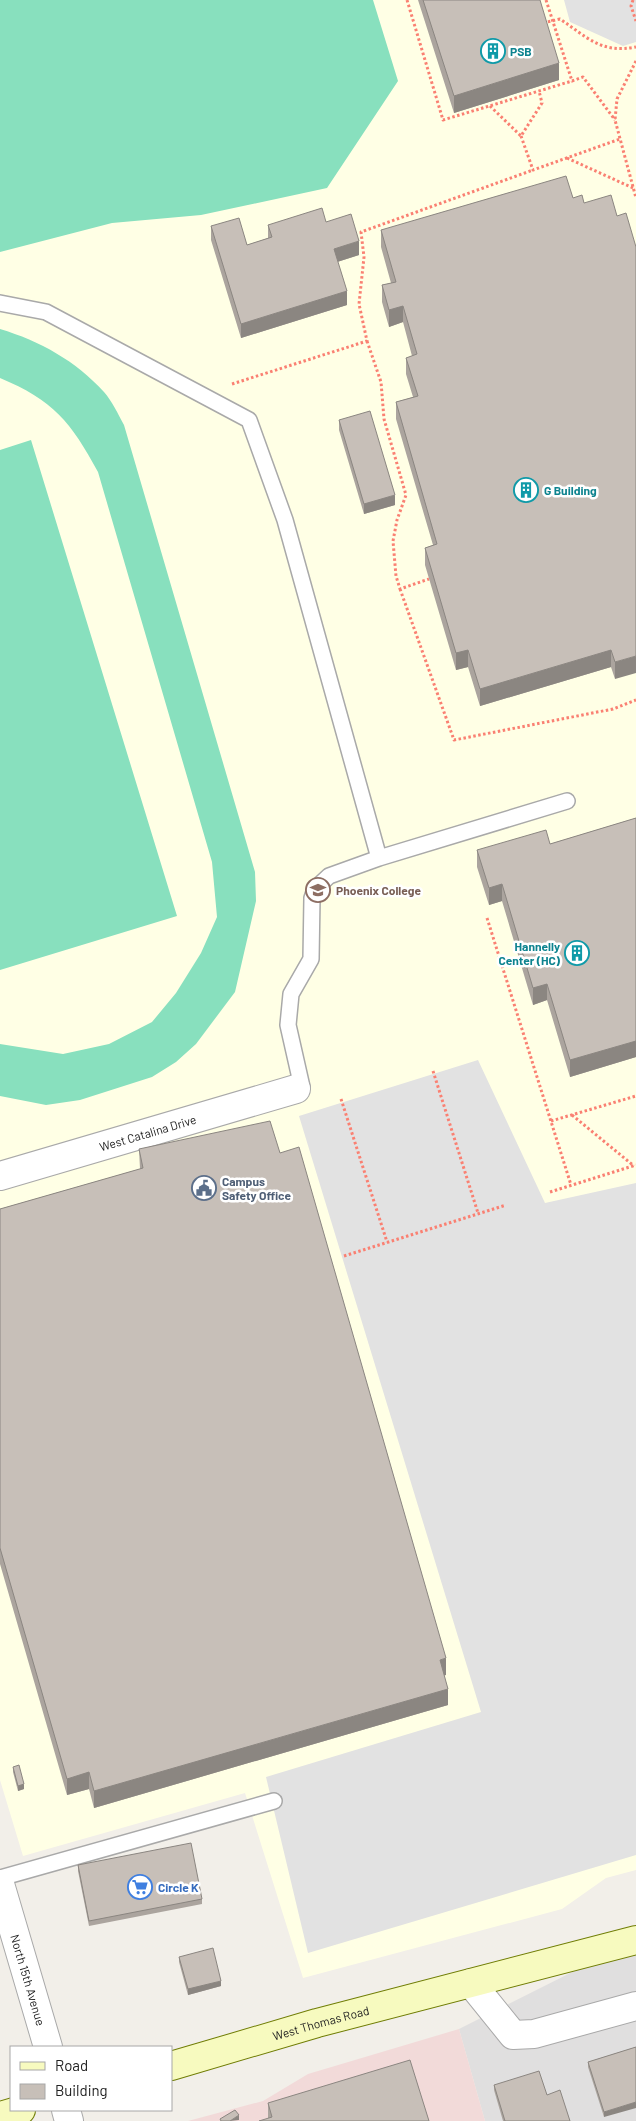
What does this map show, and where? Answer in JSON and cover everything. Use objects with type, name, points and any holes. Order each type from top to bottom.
[{"type":"main road","name":"West Thomas Road","points":[[172,2066],[317,2023],[636,1940]]},
{"type":"main road","points":[[0,2116],[18,2111]]},
{"type":"street","name":"West Catalina Drive","points":[[0,1176],[299,1088]]},
{"type":"street","name":"North 15th Avenue","points":[[0,1884],[48,2046]]},
{"type":"street","points":[[471,1984],[513,2035],[534,2034],[636,2006]]},
{"type":"lane","points":[[0,303],[46,312],[249,420],[285,520],[379,858]]},
{"type":"lane","points":[[299,1088],[288,1025],[291,994],[312,959],[312,898],[315,889],[329,876],[379,858],[567,801]]},
{"type":"lane","points":[[0,1878],[274,1801]]},
{"type":"path","points":[[406,0],[443,120],[583,77],[615,120]]},
{"type":"path","points":[[546,0],[572,80]]},
{"type":"path","points":[[633,0],[631,6],[636,21]]},
{"type":"path","points":[[542,23],[560,19],[597,45],[619,50],[636,47]]},
{"type":"path","points":[[636,61],[616,99],[615,120],[636,198]]},
{"type":"path","points":[[521,136],[542,103],[538,91]]},
{"type":"path","points":[[490,106],[521,136],[533,170]]},
{"type":"path","points":[[620,139],[361,232],[364,257],[359,304],[367,341],[382,382],[384,419],[406,495],[393,541],[396,576],[454,740],[613,709],[636,700]]},
{"type":"path","points":[[566,158],[633,188]]},
{"type":"path","points":[[200,394],[367,341]]},
{"type":"path","points":[[400,588],[429,578]]},
{"type":"path","points":[[487,918],[571,1186]]},
{"type":"path","points":[[433,1071],[478,1213]]},
{"type":"path","points":[[551,1121],[636,1096]]},
{"type":"path","points":[[341,1099],[387,1242]]},
{"type":"path","points":[[572,1115],[635,1165]]},
{"type":"path","points":[[550,1192],[635,1165]]},
{"type":"path","points":[[344,1256],[506,1204]]},
{"type":"shaded area","name":"Phoenix College","points":[[0,0],[636,0],[636,1870],[606,1878],[562,1909],[303,1978],[245,1793],[23,1856],[0,1780]]},
{"type":"shaded area","points":[[564,0],[636,0],[636,42],[623,46],[570,22]]},
{"type":"shaded area","points":[[478,1060],[545,1203],[636,1183],[636,1855],[308,1953],[266,1777],[481,1712],[299,1116]]},
{"type":"shaded area","points":[[636,1940],[636,2121],[485,2121],[459,2029]]},
{"type":"shaded area","points":[[459,2029],[485,2121],[188,2121],[263,2101],[308,2074]]},
{"type":"green space","points":[[0,0],[373,0],[398,81],[327,188],[201,215],[112,223],[0,252]]},
{"type":"green space","points":[[0,329],[43,346],[82,371],[107,396],[124,425],[255,872],[256,901],[235,992],[196,1044],[176,1062],[152,1077],[80,1100],[46,1105],[0,1096],[0,1044],[63,1054],[109,1044],[152,1022],[176,993],[201,953],[217,917],[212,862],[98,472],[79,439],[59,414],[34,395],[0,378]]},
{"type":"green space","points":[[31,440],[177,916],[0,970],[0,450]]},
{"type":"building","name":"PSB","points":[[423,0],[540,0],[559,63],[454,96]]},
{"type":"building","name":"G Building","points":[[566,176],[573,198],[582,195],[584,203],[611,195],[617,216],[626,213],[636,247],[636,656],[615,662],[611,650],[480,689],[468,650],[456,653],[425,548],[437,544],[396,402],[418,396],[406,358],[417,354],[403,306],[389,310],[382,285],[396,282],[381,230]]},
{"type":"building","points":[[322,208],[326,222],[351,214],[359,241],[334,249],[347,291],[241,324],[211,226],[239,218],[247,245],[272,237],[268,225]]},
{"type":"building","points":[[370,411],[395,495],[364,504],[339,420]]},
{"type":"building","name":"Hannelly Center (HC)","points":[[636,818],[636,1041],[570,1060],[547,984],[533,988],[502,884],[489,888],[477,850],[546,830],[550,844]]},
{"type":"building","points":[[270,1121],[280,1153],[299,1147],[446,1658],[440,1660],[448,1689],[94,1791],[89,1772],[67,1779],[0,1548],[0,1209],[143,1168],[139,1149]]},
{"type":"building","points":[[19,1765],[24,1784],[18,1786],[13,1767]]},
{"type":"building","name":"Circle K","points":[[191,1843],[202,1899],[89,1921],[78,1865]]},
{"type":"building","points":[[213,1948],[221,1981],[188,1989],[179,1957]]},
{"type":"building","points":[[636,2047],[636,2102],[604,2112],[588,2062]]},
{"type":"building","points":[[410,2060],[429,2121],[259,2121],[272,2117],[268,2103]]},
{"type":"building","points":[[539,2071],[547,2095],[560,2090],[570,2121],[505,2121],[494,2085]]},
{"type":"building","points":[[235,2110],[239,2115],[230,2121],[221,2121],[220,2119]]},
{"type":"place","name":"PSB","points":[[493,51]]},
{"type":"place","name":"G Building","points":[[526,490]]},
{"type":"place","name":"Phoenix College","points":[[318,890]]},
{"type":"place","name":"Hannelly Center (HC)","points":[[577,953]]},
{"type":"place","name":"Campus Safety Office","points":[[204,1188]]},
{"type":"place","name":"Circle K","points":[[140,1887]]}]
